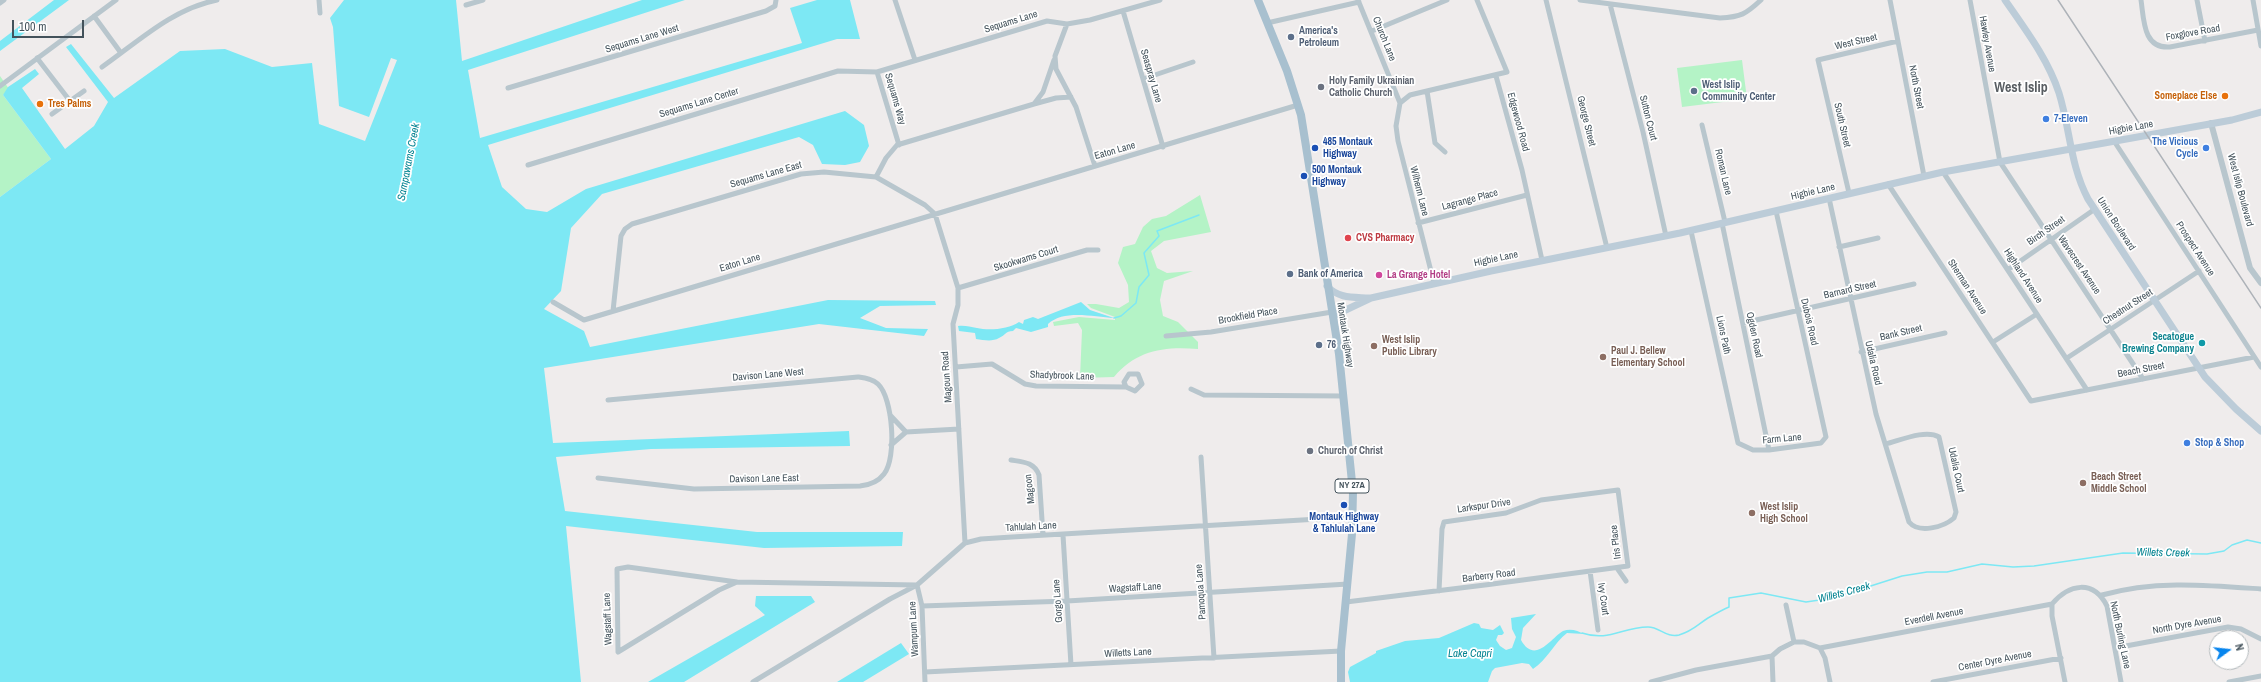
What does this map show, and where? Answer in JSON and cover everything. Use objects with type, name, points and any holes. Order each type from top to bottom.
[{"type":"main road","name":"Montauk Highway","points":[[1258,0],[1298,105],[1306,142],[1344,396],[1352,492],[1352,517],[1348,584],[1341,651],[1341,682]]},
{"type":"main road","name":"Union Boulevard","points":[[2005,0],[2039,52],[2054,81],[2063,107],[2080,183],[2094,209],[2199,369],[2218,392],[2261,431]]},
{"type":"main road","name":"Higbie Lane","points":[[1332,311],[1348,310],[1371,298],[1434,283],[1691,231],[1924,176],[2211,123],[2261,112]]},
{"type":"main road","name":"Higbie Lane","points":[[1327,286],[1337,295],[1345,297],[1371,298]]},
{"type":"main road","points":[[1332,311],[1345,297],[1349,303],[1348,310]]},
{"type":"street","points":[[0,3],[4,0]]},
{"type":"street","points":[[0,86],[116,0]]},
{"type":"street","points":[[102,67],[173,16],[188,8],[217,0]]},
{"type":"street","points":[[319,0],[320,13]]},
{"type":"street","points":[[466,6],[483,0]]},
{"type":"street","name":"Sequams Lane West","points":[[508,88],[766,11],[774,6],[776,0]]},
{"type":"street","points":[[895,0],[915,60]]},
{"type":"street","name":"Sequams Lane","points":[[915,60],[1047,21],[1067,24],[1160,0]]},
{"type":"street","points":[[1372,31],[1447,0]]},
{"type":"street","points":[[1400,102],[1410,95],[1496,76],[1507,72],[1478,0]]},
{"type":"street","name":"George Street","points":[[1546,0],[1606,248]]},
{"type":"street","points":[[1580,0],[1720,18],[1746,14],[1761,0]]},
{"type":"street","name":"North Street","points":[[1890,0],[1924,176]]},
{"type":"street","name":"Hawley Avenue","points":[[1970,0],[2000,162]]},
{"type":"street","name":"Foxglove Road","points":[[2141,0],[2148,36],[2151,42],[2158,47],[2170,47],[2258,30]]},
{"type":"street","points":[[2197,0],[2205,41]]},
{"type":"street","points":[[2253,0],[2261,46]]},
{"type":"street","points":[[1267,23],[1359,1]]},
{"type":"street","name":"Church Lane","points":[[1359,1],[1400,102]]},
{"type":"street","name":"Sutton Court","points":[[1610,4],[1643,132],[1666,236]]},
{"type":"street","name":"Seaspray Lane","points":[[1122,11],[1163,147]]},
{"type":"street","points":[[94,16],[121,53]]},
{"type":"street","points":[[1034,104],[1043,92],[1067,24]]},
{"type":"street","name":"West Street","points":[[1818,60],[1898,41]]},
{"type":"street","points":[[37,58],[70,101]]},
{"type":"street","name":"Sequams Way","points":[[899,144],[877,72],[915,60]]},
{"type":"street","points":[[1054,60],[1056,69],[1072,98],[1094,166]]},
{"type":"street","name":"South Street","points":[[1818,60],[1849,193]]},
{"type":"street","points":[[1143,78],[1193,62]]},
{"type":"street","name":"Sequams Lane Center","points":[[528,165],[838,71],[877,72]]},
{"type":"street","name":"Edgewood Road","points":[[1496,76],[1522,170],[1526,195],[1542,260]]},
{"type":"street","points":[[52,114],[84,91]]},
{"type":"street","points":[[1427,91],[1435,142],[1445,152]]},
{"type":"street","points":[[935,214],[925,205],[876,178],[886,158],[899,144],[1056,98],[1072,98]]},
{"type":"street","name":"Wilherm Lane","points":[[1400,102],[1396,126],[1398,141],[1434,283]]},
{"type":"street","name":"Eaton Lane","points":[[553,302],[584,320],[1094,166],[1163,147],[1298,105]]},
{"type":"street","name":"West Islip Boulevard","points":[[2211,123],[2250,268],[2261,283]]},
{"type":"street","name":"Roman Lane","points":[[1702,125],[1724,223]]},
{"type":"street","name":"Prospect Avenue","points":[[2114,141],[2261,368]]},
{"type":"street","name":"Wavecrest Avenue","points":[[2000,162],[2144,379]]},
{"type":"street","name":"Sequams Lane East","points":[[613,311],[621,236],[625,229],[632,224],[801,174],[824,172],[876,178]]},
{"type":"street","name":"Highland Avenue","points":[[1943,172],[2087,390]]},
{"type":"street","name":"Sherman Avenue","points":[[1888,184],[2031,401]]},
{"type":"street","name":"Lagrange Place","points":[[1418,223],[1526,195]]},
{"type":"street","name":"Udalia Road","points":[[1829,198],[1861,352],[1876,414],[1909,522],[1913,527]]},
{"type":"street","name":"Birch Street","points":[[2008,269],[2094,209]]},
{"type":"street","name":"Dubois Road","points":[[1776,211],[1826,438]]},
{"type":"street","name":"Magoun Road","points":[[935,214],[958,288],[958,305],[953,324],[960,429],[965,543]]},
{"type":"street","name":"Ogden Road","points":[[1724,223],[1769,450]]},
{"type":"street","name":"Lions Path","points":[[1691,231],[1738,443]]},
{"type":"street","points":[[1840,247],[1878,238]]},
{"type":"street","name":"Skookwams Court","points":[[958,288],[1086,250],[1098,250]]},
{"type":"street","name":"Chestnut Street","points":[[2067,358],[2198,271]]},
{"type":"street","name":"Barnard Street","points":[[1743,323],[1914,284]]},
{"type":"street","name":"Brookfield Place","points":[[1166,336],[1210,332],[1332,311]]},
{"type":"street","points":[[1993,342],[2037,314]]},
{"type":"street","name":"Bank Street","points":[[1861,352],[1945,333]]},
{"type":"street","name":"Beach Street","points":[[2031,401],[2254,357]]},
{"type":"street","name":"Shadybrook Lane","points":[[956,367],[992,364],[1025,384],[1036,386],[1126,387]]},
{"type":"street","name":"Davison Lane West","points":[[608,400],[858,377],[868,378],[878,384],[885,394],[890,415],[890,432]]},
{"type":"street","points":[[1191,389],[1204,395],[1344,396]]},
{"type":"street","points":[[890,415],[906,432]]},
{"type":"street","points":[[891,445],[906,432],[960,429]]},
{"type":"street","name":"Davison Lane East","points":[[598,478],[694,489],[860,486],[870,484],[885,473],[890,462],[890,432]]},
{"type":"street","name":"Udalia Court","points":[[1886,444],[1934,434],[1939,438],[1942,445],[1956,512],[1954,518],[1945,524],[1922,529],[1913,527]]},
{"type":"street","name":"Farm Lane","points":[[1738,443],[1753,450],[1769,450],[1821,443],[1826,438]]},
{"type":"street","name":"Pamoqua Lane","points":[[1201,457],[1214,658]]},
{"type":"street","name":"Magoon","points":[[1011,460],[1029,463],[1036,467],[1039,474],[1043,535]]},
{"type":"street","name":"Iris Place","points":[[1618,490],[1628,566],[1618,568],[1626,581]]},
{"type":"street","name":"Larkspur Drive","points":[[1438,591],[1442,529],[1444,522],[1506,513],[1541,500],[1618,490]]},
{"type":"street","name":"Tahlulah Lane","points":[[753,682],[890,599],[917,585],[965,543],[981,539],[1352,517]]},
{"type":"street","name":"Gorgo Lane","points":[[1063,534],[1072,666]]},
{"type":"street","name":"Wagstaff Lane","points":[[737,582],[719,590],[618,652],[617,569],[628,567],[737,582],[917,585]]},
{"type":"street","name":"Barberry Road","points":[[1346,602],[1618,568]]},
{"type":"street","name":"Ivy Court","points":[[1590,571],[1598,630]]},
{"type":"street","name":"Wagstaff Lane","points":[[922,606],[1067,601],[1348,584]]},
{"type":"street","name":"Wampum Lane","points":[[917,585],[922,606],[925,672]]},
{"type":"street","points":[[2102,595],[2150,586],[2176,585],[2261,589]]},
{"type":"street","name":"North Burling Lane","points":[[2052,604],[2069,589],[2076,587],[2086,588],[2102,595],[2107,606],[2121,682]]},
{"type":"street","points":[[2052,604],[2052,616],[2065,682]]},
{"type":"street","name":"Everdell Avenue","points":[[1820,648],[2052,604]]},
{"type":"street","points":[[1786,606],[1794,642]]},
{"type":"street","name":"North Dyre Avenue","points":[[2115,648],[2228,627],[2247,632],[2261,639]]},
{"type":"street","points":[[1651,682],[1696,670],[1772,656],[1780,649],[1794,642],[1804,642],[1820,648],[1825,658],[1830,682]]},
{"type":"street","name":"Willetts Lane","points":[[925,672],[1072,666],[1341,651]]},
{"type":"street","points":[[1772,656],[1773,682]]},
{"type":"street","name":"Center Dyre Avenue","points":[[1933,682],[2061,658]]},
{"type":"street","points":[[925,672],[925,682]]},
{"type":"street","points":[[2228,682],[2261,676]]},
{"type":"green space","points":[[1742,60],[1747,99],[1682,107],[1677,68]]},
{"type":"green space","points":[[0,76],[9,89],[3,95],[51,159],[0,197]]},
{"type":"green space","points":[[1200,195],[1211,232],[1164,241],[1151,251],[1157,268],[1167,273],[1193,271],[1164,281],[1160,300],[1163,316],[1178,322],[1198,342],[1198,349],[1163,349],[1142,355],[1123,368],[1114,377],[1080,378],[1082,330],[1078,323],[1054,326],[1053,322],[1079,317],[1115,320],[1115,317],[1091,308],[1087,304],[1119,308],[1129,302],[1128,285],[1118,263],[1123,247],[1135,244],[1143,227],[1152,219],[1166,216]]},
{"type":"water","points":[[54,0],[69,0],[0,51],[0,41]]},
{"type":"water","name":"Sampawams Creek","points":[[344,0],[456,0],[462,61],[642,0],[685,0],[468,70],[480,138],[802,43],[790,8],[817,0],[850,0],[860,39],[837,39],[488,145],[502,187],[526,209],[547,212],[586,189],[845,111],[864,125],[869,146],[860,162],[845,165],[822,164],[813,145],[799,137],[602,194],[571,228],[561,291],[544,309],[584,331],[590,347],[828,300],[935,301],[936,305],[880,306],[860,318],[886,328],[928,329],[924,336],[819,324],[544,368],[553,443],[849,431],[850,446],[651,449],[556,457],[565,511],[757,532],[903,532],[902,546],[764,548],[566,526],[581,682],[0,682],[0,197],[51,159],[3,95],[8,87],[35,69],[39,74],[22,88],[65,149],[94,126],[108,102],[66,47],[71,44],[114,98],[180,51],[225,49],[272,67],[312,63],[319,124],[365,141],[397,60],[391,58],[369,117],[339,106],[333,27],[330,18]]},
{"type":"water","points":[[1081,302],[1090,310],[1114,318],[1071,315],[1055,319],[1048,324],[1048,327],[1031,332],[1016,328],[999,338],[991,340],[976,339],[975,333],[959,331],[958,326],[993,329],[1004,328],[1019,322],[1023,324],[1024,320],[1033,317],[1038,319]]},
{"type":"water","points":[[756,596],[811,596],[815,602],[684,682],[648,682],[765,615],[755,606]]},
{"type":"water","name":"Lake Capri","points":[[1536,614],[1523,628],[1521,640],[1526,647],[1532,650],[1543,648],[1558,634],[1566,630],[1577,631],[1584,634],[1567,633],[1533,669],[1529,664],[1522,663],[1495,668],[1492,671],[1488,682],[1350,682],[1348,672],[1350,667],[1376,653],[1376,651],[1405,641],[1439,638],[1474,623],[1479,624],[1481,628],[1493,630],[1500,625],[1504,633],[1502,635],[1498,635],[1496,640],[1500,646],[1506,650],[1512,648],[1516,637],[1512,629],[1511,618]]},
{"type":"water","points":[[901,643],[909,654],[863,682],[837,682]]},
{"type":"waterway","points":[[1114,318],[1121,316],[1136,303],[1139,287],[1149,275],[1144,253],[1159,236],[1157,231],[1199,215]]},
{"type":"waterway","name":"Willets Creek","points":[[1582,633],[1600,636],[1631,629],[1652,627],[1670,635],[1679,635],[1691,630],[1708,618],[1729,607],[1729,598],[1761,593],[1806,602],[1833,598],[1902,576],[1927,572],[1947,572],[1982,564],[2013,567],[2034,566],[2123,553],[2207,554],[2224,551],[2232,545],[2247,540],[2261,543]]},
{"type":"railway","points":[[2058,0],[2261,308]]},
{"type":"place","name":"America's Petroleum","points":[[1291,37]]},
{"type":"place","name":"Holy Family Ukrainian Catholic Church","points":[[1321,87]]},
{"type":"place","name":"West Islip Community Center","points":[[1694,91]]},
{"type":"place","name":"Someplace Else","points":[[2225,96]]},
{"type":"place","name":"Tres Palms","points":[[40,104]]},
{"type":"place","name":"7-Eleven","points":[[2046,119]]},
{"type":"place","name":"485 Montauk Highway","points":[[1315,148]]},
{"type":"place","name":"The Vicious Cycle","points":[[2206,148]]},
{"type":"place","name":"500 Montauk Highway","points":[[1304,176]]},
{"type":"place","name":"CVS Pharmacy","points":[[1348,238]]},
{"type":"place","name":"Bank of America","points":[[1290,274]]},
{"type":"place","name":"La Grange Hotel","points":[[1379,275]]},
{"type":"place","name":"Secatogue Brewing Company","points":[[2202,343]]},
{"type":"place","name":"76","points":[[1319,345]]},
{"type":"place","name":"West Islip Public Library","points":[[1374,346]]},
{"type":"place","name":"Paul J. Bellew Elementary School","points":[[1603,357]]},
{"type":"place","name":"Stop & Shop","points":[[2187,443]]},
{"type":"place","name":"Church of Christ","points":[[1310,451]]},
{"type":"place","name":"Beach Street Middle School","points":[[2083,483]]},
{"type":"place","name":"Montauk Highway & Tahlulah Lane","points":[[1344,505]]},
{"type":"place","name":"West Islip High School","points":[[1752,513]]},
{"type":"district","name":"West Islip","points":[[2021,88]]}]
